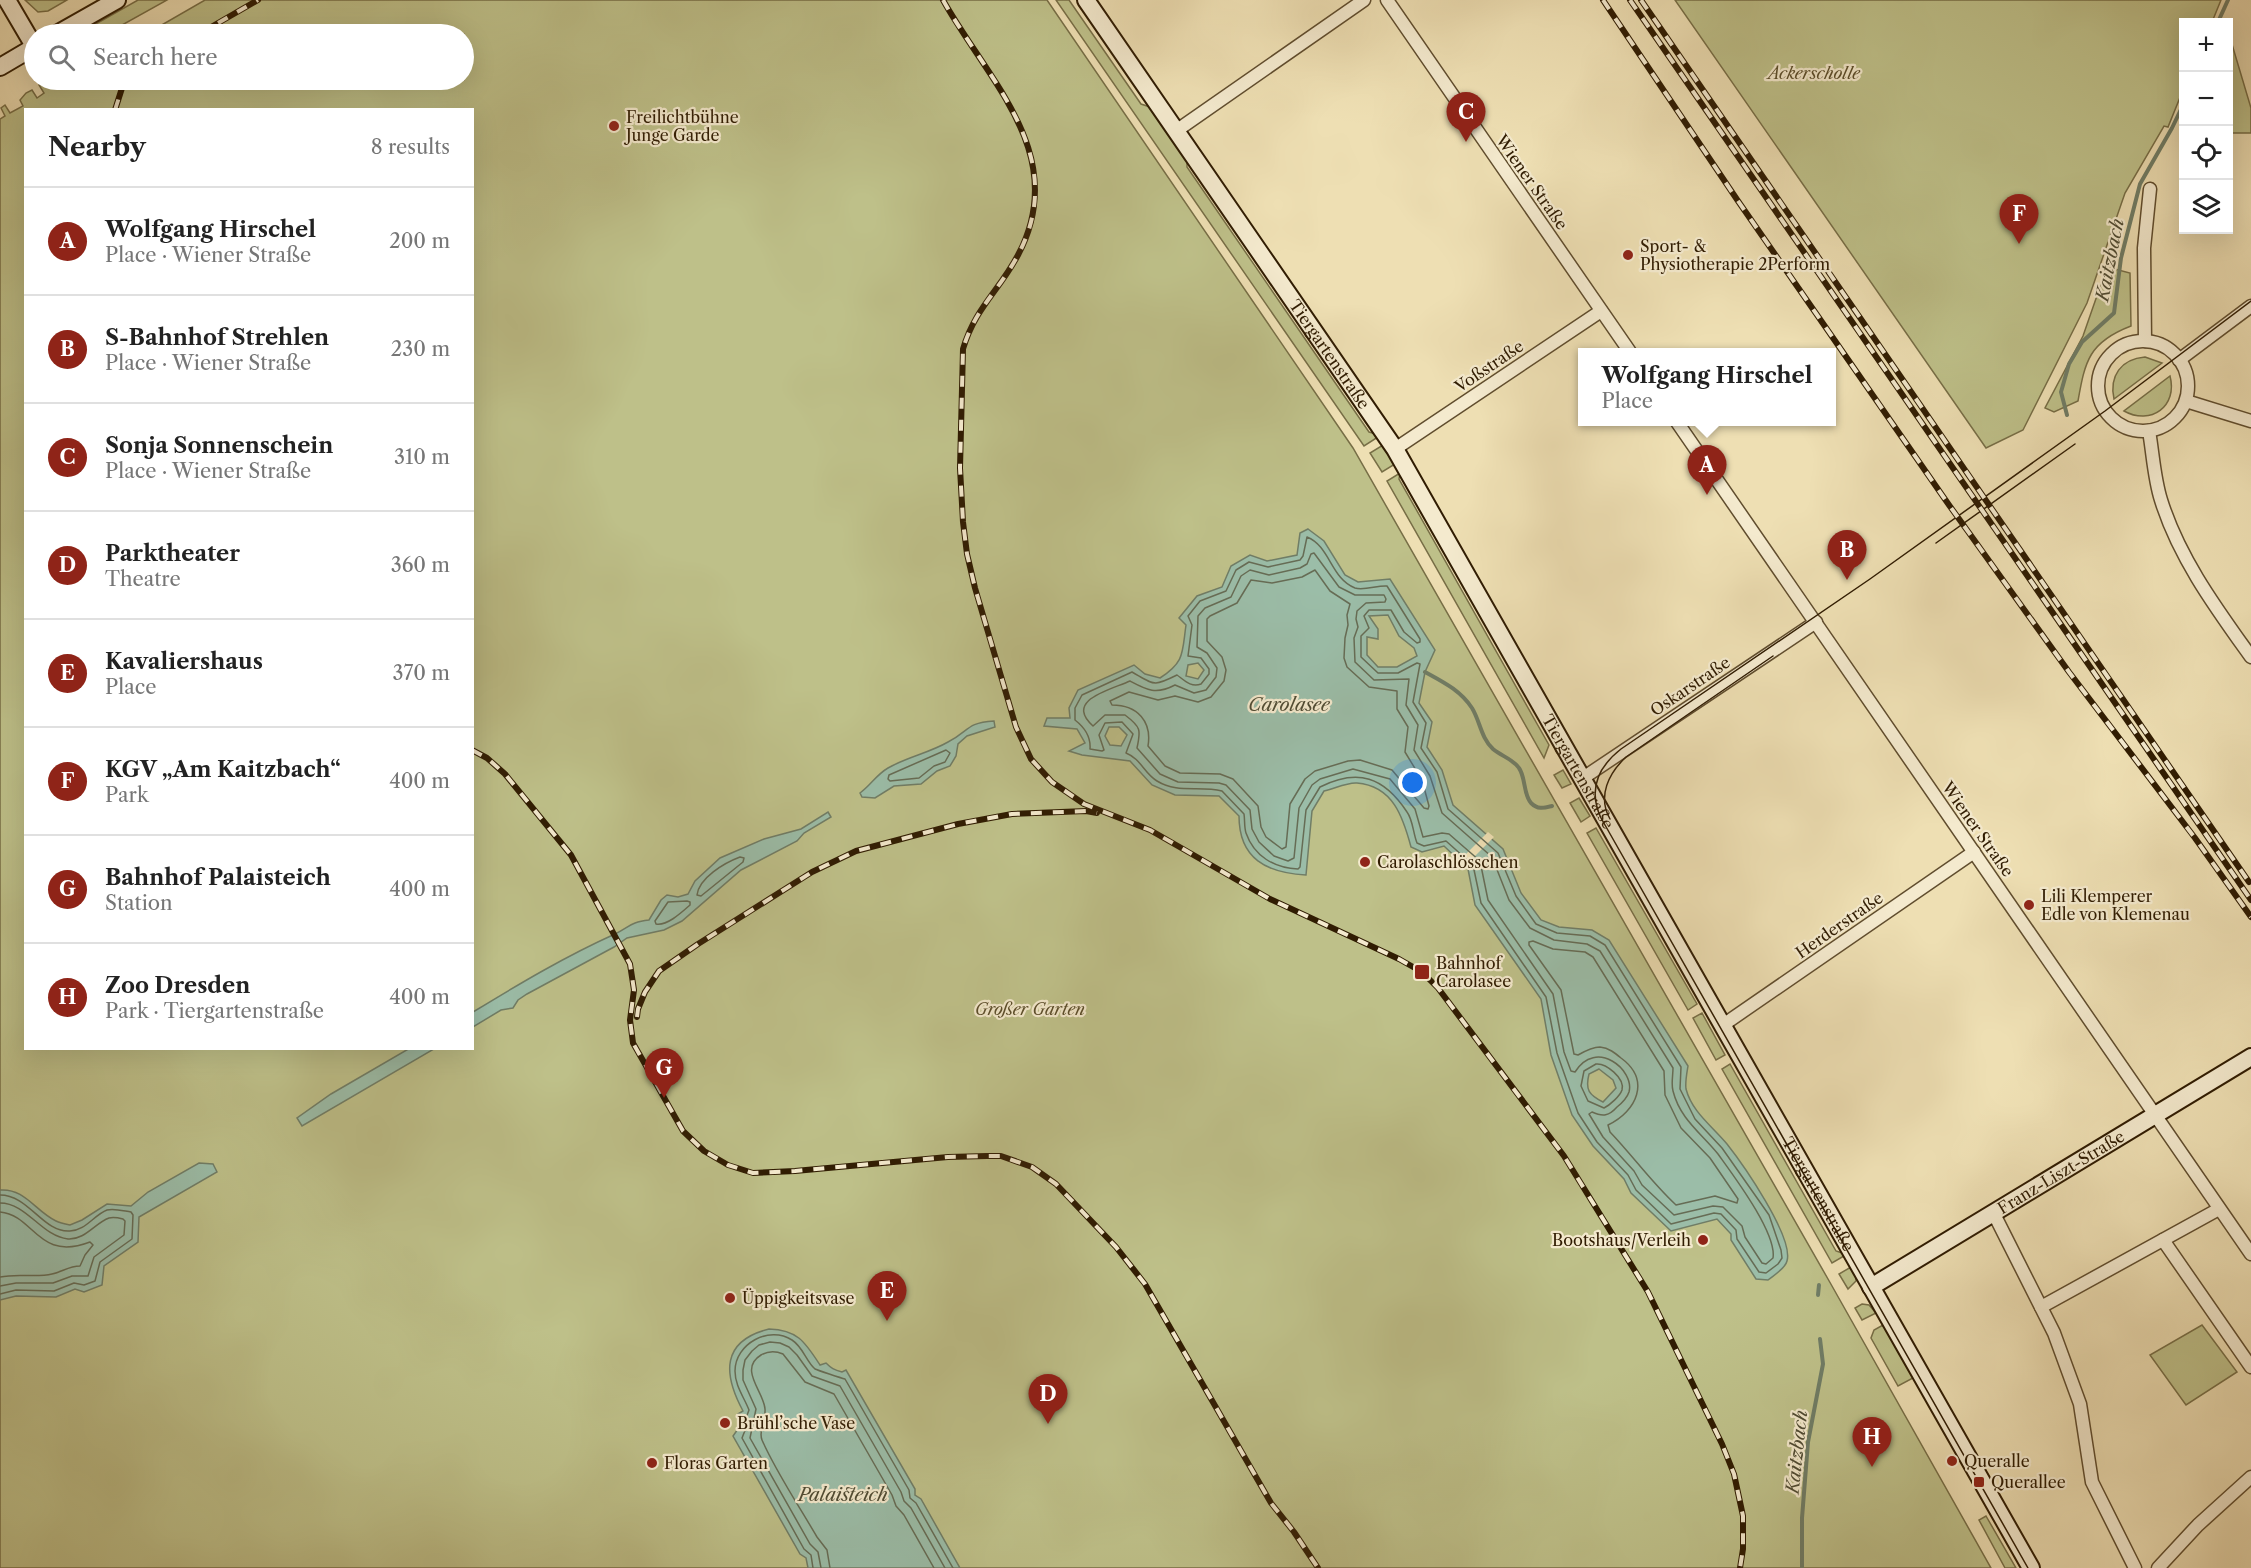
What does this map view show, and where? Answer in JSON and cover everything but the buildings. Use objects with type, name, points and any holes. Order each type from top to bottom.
[{"type":"main road","points":[[7,0],[24,30]]},
{"type":"main road","name":"Tiergartenstraße","points":[[1086,0],[1395,449],[2031,1568]]},
{"type":"main road","points":[[74,24],[110,2]]},
{"type":"main road","points":[[1,63],[24,52]]},
{"type":"main road","name":"Franz-Liszt-Straße","points":[[1871,1287],[2251,1057]]},
{"type":"street","points":[[1176,131],[1364,0]]},
{"type":"street","name":"Wiener Straße","points":[[1387,0],[1627,348]]},
{"type":"street","points":[[2145,341],[2144,248],[2150,189]]},
{"type":"street","points":[[2179,360],[2251,306]]},
{"type":"street","name":"Voßstraße","points":[[1395,449],[1601,311]]},
{"type":"street","points":[[2145,341],[2168,349],[2179,360],[2187,376],[2188,388],[2186,401],[2172,422],[2161,428],[2134,431],[2110,418],[2099,398],[2097,384],[2100,370],[2107,358],[2118,348],[2131,342],[2145,341]]},
{"type":"street","points":[[2186,401],[2251,421]]},
{"type":"street","name":"Wiener Straße","points":[[1680,426],[2251,1254]]},
{"type":"street","points":[[2148,431],[2161,499],[2176,539],[2188,564],[2251,657]]},
{"type":"street","name":"Oskarstraße","points":[[1583,778],[1816,622]]},
{"type":"street","name":"Herderstraße","points":[[1723,1025],[1974,852]]},
{"type":"street","points":[[2041,1307],[2219,1209]]},
{"type":"street","points":[[1994,1214],[2054,1333],[2077,1392],[2092,1482],[2135,1568]]},
{"type":"street","points":[[2163,1240],[2251,1367]]},
{"type":"street","points":[[2157,1568],[2198,1525],[2251,1477]]},
{"type":"green space","points":[[25,0],[67,0],[48,11],[38,12]]},
{"type":"green space","points":[[138,0],[167,0],[124,24],[96,24]]},
{"type":"green space","name":"Großer Garten","points":[[205,0],[1047,0],[1353,448],[1991,1568],[0,1568],[0,119],[5,116],[1,108],[5,105],[10,113],[23,106],[20,100],[26,93],[32,90],[37,98],[44,93],[42,90],[474,90],[474,24],[163,24]]},
{"type":"green space","points":[[1056,0],[1069,0],[1141,104],[1150,107],[1187,161],[1187,167],[1369,432],[1378,437],[1364,446]]},
{"type":"green space","name":"Ackerscholle","points":[[1675,0],[2221,0],[2214,18],[2179,18],[2179,100],[2168,127],[2164,126],[2125,193],[2087,303],[2023,430],[1986,448]]},
{"type":"green space","points":[[2233,48],[2251,108],[2251,133],[2233,133]]},
{"type":"green space","points":[[2107,267],[2130,273],[2131,326],[2117,332],[2098,346],[2091,354],[2083,375],[2078,401],[2054,412],[2045,408],[2083,336]]},
{"type":"green space","points":[[2145,357],[2162,363],[2114,399],[2113,383],[2119,370],[2129,361]]},
{"type":"green space","points":[[2170,376],[2170,396],[2160,410],[2144,416],[2124,411]]},
{"type":"green space","points":[[1383,445],[1395,464],[1382,472],[1370,453]]},
{"type":"green space","points":[[1400,473],[1399,479],[1549,745],[1544,758],[1387,481]]},
{"type":"green space","points":[[1563,770],[1571,784],[1562,788],[1554,775]]},
{"type":"green space","points":[[1579,798],[1590,816],[1581,822],[1570,803]]},
{"type":"green space","points":[[1596,828],[1697,1004],[1688,1010],[1587,833]]},
{"type":"green space","points":[[1702,1013],[1725,1055],[1716,1060],[1693,1018]]},
{"type":"green space","points":[[1730,1064],[1836,1251],[1844,1256],[1832,1263],[1722,1069]]},
{"type":"green space","points":[[1851,1267],[1856,1275],[1856,1281],[1848,1289],[1839,1274]]},
{"type":"green space","points":[[1862,1304],[1869,1305],[1876,1313],[1862,1320],[1855,1308]]},
{"type":"green space","points":[[1883,1325],[1913,1378],[1898,1386],[1871,1338],[1874,1330]]},
{"type":"green space","points":[[2202,1325],[2237,1372],[2186,1405],[2150,1355]]},
{"type":"green space","points":[[1986,1516],[2016,1568],[2005,1568],[1979,1520]]},
{"type":"water","name":"Carolasee","points":[[1308,529],[1324,541],[1345,575],[1358,582],[1390,579],[1435,650],[1425,672],[1419,703],[1432,722],[1427,747],[1442,770],[1453,805],[1503,849],[1521,893],[1541,920],[1559,927],[1592,930],[1609,940],[1688,1066],[1686,1089],[1693,1105],[1734,1153],[1765,1201],[1783,1235],[1787,1250],[1786,1264],[1768,1280],[1756,1279],[1731,1240],[1731,1234],[1717,1219],[1671,1231],[1631,1193],[1624,1179],[1593,1146],[1572,1115],[1551,1055],[1541,999],[1475,905],[1468,869],[1444,846],[1422,852],[1411,847],[1400,814],[1380,790],[1369,785],[1353,783],[1324,791],[1312,811],[1306,875],[1292,874],[1268,867],[1250,853],[1240,831],[1239,816],[1219,796],[1175,795],[1152,785],[1130,761],[1082,755],[1069,751],[1085,743],[1077,729],[1044,726],[1047,718],[1070,718],[1069,708],[1078,690],[1134,665],[1145,674],[1160,678],[1168,672],[1178,662],[1183,650],[1186,625],[1179,618],[1197,596],[1222,587],[1231,566],[1250,555],[1267,561],[1297,555],[1300,533]],"holes":[[[1388,615],[1399,636],[1414,648],[1417,656],[1397,667],[1378,667],[1367,655],[1367,637],[1378,639],[1378,629],[1369,616]],[[1198,663],[1204,670],[1198,679],[1186,676],[1188,665]],[[1109,727],[1119,727],[1127,735],[1121,746],[1110,745],[1105,736]],[[1599,1069],[1613,1080],[1616,1088],[1603,1102],[1589,1091],[1589,1074]]]},
{"type":"water","points":[[994,721],[995,727],[967,736],[958,744],[956,756],[950,766],[937,771],[921,784],[894,786],[875,798],[862,797],[860,793],[888,768],[941,746],[973,726]]},
{"type":"water","points":[[828,812],[831,817],[804,833],[797,841],[741,870],[682,921],[664,930],[627,938],[527,994],[518,1000],[513,1008],[501,1010],[474,1026],[474,1011],[525,981],[634,923],[649,920],[661,900],[667,895],[678,897],[688,894],[695,881],[720,858],[764,839],[801,829]]},
{"type":"water","points":[[407,1050],[432,1050],[302,1126],[297,1118],[331,1094]]},
{"type":"water","points":[[199,1163],[213,1164],[217,1172],[139,1217],[138,1242],[104,1266],[102,1285],[84,1292],[75,1289],[56,1297],[16,1296],[0,1300],[0,1190],[9,1190],[23,1196],[49,1217],[70,1225],[107,1204],[131,1206],[148,1192]]},
{"type":"water","name":"Palaisteich","points":[[769,1329],[787,1332],[800,1339],[820,1365],[826,1363],[831,1368],[842,1372],[846,1370],[915,1489],[915,1495],[921,1499],[960,1568],[808,1568],[806,1558],[800,1554],[733,1436],[740,1426],[738,1414],[743,1411],[732,1384],[730,1361],[734,1350],[742,1342],[753,1334]]},
{"type":"pier","points":[[1488,832],[1494,837],[1463,868],[1458,862]]},
{"type":"waterway","name":"Kaitzbach","points":[[2220,18],[2228,0]]},
{"type":"waterway","name":"Kaitzbach","points":[[2067,415],[2061,392],[2069,364],[2082,342],[2114,313],[2121,258],[2140,184],[2179,113]]},
{"type":"waterway","name":"Kaitzbach","points":[[1425,672],[1451,687],[1472,708],[1489,745],[1519,768],[1531,803],[1539,808],[1552,806]]},
{"type":"waterway","name":"Kaitzbach","points":[[1818,1295],[1819,1285]]},
{"type":"waterway","name":"Kaitzbach","points":[[1802,1568],[1802,1518],[1808,1442],[1823,1364],[1820,1339]]},
{"type":"tram line","points":[[2028,1568],[1601,818],[1595,798],[1596,789],[1601,771],[1621,749],[1870,579],[2105,411],[2251,301]]},
{"type":"tram line","points":[[1936,543],[2075,444]]},
{"type":"tram line","points":[[1610,819],[1606,810],[1605,793],[1610,778],[1620,763],[1773,656]]},
{"type":"railway","points":[[216,24],[258,0]]},
{"type":"railway","points":[[943,0],[1017,120],[1029,152],[1035,184],[1032,219],[1018,255],[974,322],[963,349],[960,468],[963,522],[975,588],[1016,727],[1031,759],[1052,782],[1084,804],[1150,830],[1270,899],[1399,959],[1422,972],[1438,988],[1564,1156],[1648,1292],[1722,1444],[1734,1474],[1743,1516],[1743,1549],[1740,1568]]},
{"type":"railway","points":[[1603,0],[1738,201],[1949,505],[2069,672],[2195,838],[2251,917]]},
{"type":"railway","points":[[1630,0],[2251,900]]},
{"type":"railway","points":[[1641,0],[2249,882]]},
{"type":"railway","points":[[116,108],[121,90]]},
{"type":"railway","points":[[474,751],[487,758],[505,774],[571,855],[630,964],[634,990],[630,1020],[633,1043],[683,1131],[704,1151],[728,1165],[753,1173],[948,1157],[987,1156],[1001,1156],[1032,1167],[1056,1184],[1116,1247],[1145,1284],[1271,1503],[1318,1568]]},
{"type":"railway","points":[[637,1017],[645,992],[659,971],[812,872],[856,851],[958,824],[1012,814],[1086,811],[1097,813]]},
{"type":"place","name":"Freilichtbühne Junge Garde","points":[[614,126]]},
{"type":"place","name":"Sonja Sonnenschein","points":[[1466,142]]},
{"type":"place","name":"KGV „Am Kaitzbach“","points":[[2019,244]]},
{"type":"place","name":"Sport- & Physiotherapie 2Perform","points":[[1628,255]]},
{"type":"place","name":"Wolfgang Hirschel","points":[[1707,495]]},
{"type":"place","name":"S-Bahnhof Strehlen","points":[[1847,580]]},
{"type":"place","name":"Carolaschlösschen","points":[[1365,862]]},
{"type":"place","name":"Lili Klemperer Edle von Klemenau","points":[[2029,905]]},
{"type":"place","name":"Bahnhof Carolasee","points":[[1422,972]]},
{"type":"place","name":"Bahnhof Palaisteich","points":[[664,1098]]},
{"type":"place","name":"Bootshaus/Verleih","points":[[1703,1240]]},
{"type":"place","name":"Üppigkeitsvase","points":[[730,1298]]},
{"type":"place","name":"Kavaliershaus","points":[[887,1321]]},
{"type":"place","name":"Brühl’sche Vase","points":[[725,1423]]},
{"type":"place","name":"Parktheater","points":[[1048,1424]]},
{"type":"place","name":"Queralle","points":[[1952,1461]]},
{"type":"place","name":"Floras Garten","points":[[652,1463]]},
{"type":"place","name":"Zoo Dresden","points":[[1872,1467]]},
{"type":"place","name":"Querallee","points":[[1979,1482]]}]
